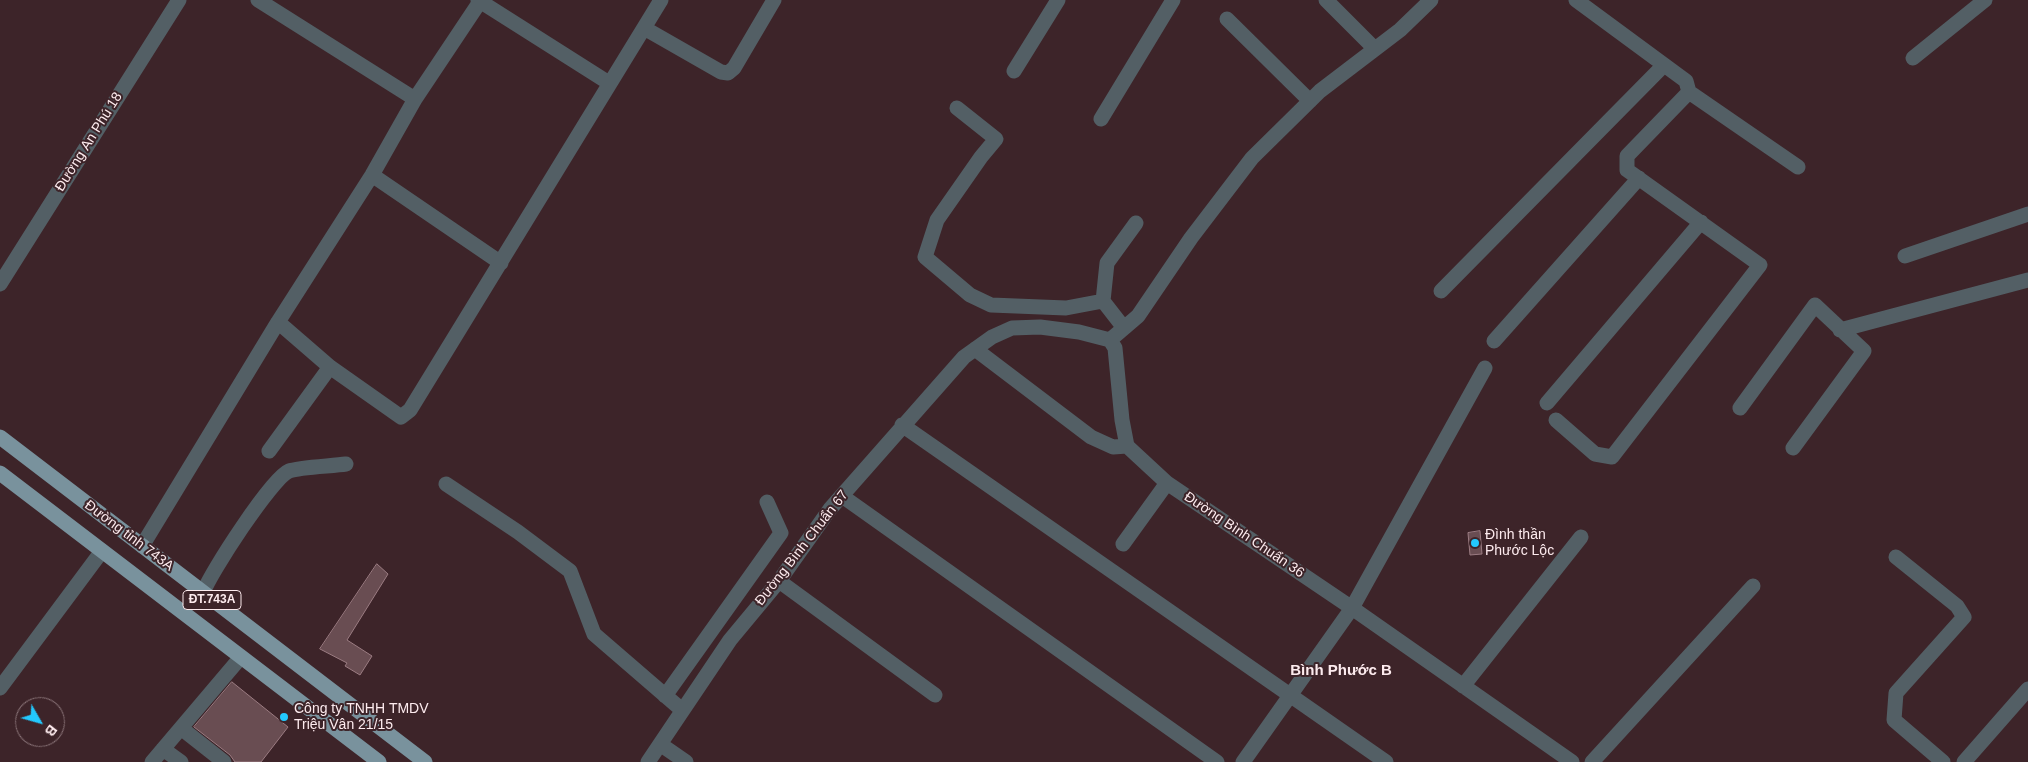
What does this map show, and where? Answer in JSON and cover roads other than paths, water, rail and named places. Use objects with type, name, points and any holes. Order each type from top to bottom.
[{"type":"main road","name":"Đường tỉnh 743A","points":[[0,438],[425,762]]},
{"type":"main road","name":"Đường tỉnh 743A","points":[[0,473],[379,762]]},
{"type":"street","name":"Đường An Phú 18","points":[[0,284],[179,0]]},
{"type":"street","points":[[258,0],[415,100]]},
{"type":"street","points":[[142,546],[278,322],[372,175],[415,100],[479,0],[609,83]]},
{"type":"street","points":[[278,322],[330,367],[401,417],[410,410],[661,0]]},
{"type":"street","points":[[644,28],[721,72],[728,73],[734,68],[774,0]]},
{"type":"street","points":[[1014,71],[1058,0]]},
{"type":"street","points":[[1101,119],[1173,0]]},
{"type":"street","points":[[1326,0],[1375,49]]},
{"type":"street","points":[[1110,340],[1138,316],[1191,238],[1252,158],[1320,91],[1400,30],[1431,0]]},
{"type":"street","points":[[1576,0],[1686,81],[1689,92],[1798,167]]},
{"type":"street","points":[[1913,58],[1985,0]]},
{"type":"street","points":[[1227,19],[1310,101]]},
{"type":"street","points":[[1441,291],[1664,65]]},
{"type":"street","points":[[1556,420],[1595,454],[1612,457],[1760,264],[1627,170],[1627,156],[1689,92]]},
{"type":"street","points":[[957,108],[996,139],[981,157],[937,220],[925,257],[970,295],[991,305],[1066,308],[1103,301]]},
{"type":"street","points":[[372,175],[501,263]]},
{"type":"street","points":[[1494,341],[1639,178]]},
{"type":"street","points":[[1905,256],[2028,214]]},
{"type":"street","points":[[1547,403],[1701,222]]},
{"type":"street","points":[[1124,328],[1103,301],[1107,263],[1136,224]]},
{"type":"street","points":[[1840,330],[2028,280]]},
{"type":"street","points":[[1740,408],[1815,306],[1864,351],[1793,448]]},
{"type":"street","points":[[1040,327],[1110,340],[1115,348],[1122,420],[1127,446],[1113,447],[1091,436],[975,348],[992,337],[1012,328],[1040,327]]},
{"type":"street","name":"Đường Bình Chuẩn 67","points":[[648,762],[730,640],[779,581],[842,496],[902,425],[964,357],[975,348]]},
{"type":"street","points":[[269,451],[330,367]]},
{"type":"street","points":[[1243,762],[1352,608],[1486,368]]},
{"type":"street","points":[[902,425],[1386,762]]},
{"type":"street","name":"Đường Bình Chuẩn 36","points":[[1127,446],[1167,483],[1352,608],[1572,762]]},
{"type":"street","points":[[203,593],[216,566],[272,486],[288,471],[346,464]]},
{"type":"street","points":[[1123,544],[1167,483]]},
{"type":"street","points":[[446,484],[518,532],[570,571],[594,634],[682,710]]},
{"type":"street","points":[[842,496],[1218,762]]},
{"type":"street","points":[[665,696],[781,533],[767,502]]},
{"type":"street","points":[[1463,686],[1581,537]]},
{"type":"street","points":[[0,688],[102,551]]},
{"type":"street","points":[[1896,558],[1957,606],[1964,617],[1896,692],[1894,720],[1943,762]]},
{"type":"street","points":[[779,581],[935,695]]},
{"type":"street","points":[[1592,762],[1754,586]]},
{"type":"street","points":[[152,762],[241,657]]},
{"type":"street","points":[[1964,762],[2028,689]]},
{"type":"street","points":[[181,728],[224,762]]},
{"type":"street","points":[[660,744],[686,762]]},
{"type":"street","points":[[163,749],[181,762]]},
{"type":"place","name":"Đình thần Phước Lộc","points":[[1475,543]]},
{"type":"place","name":"Công ty TNHH TMDV Triệu Vân 21/15","points":[[284,717]]},
{"type":"district","name":"Bình Phước B","points":[[1341,671]]}]
